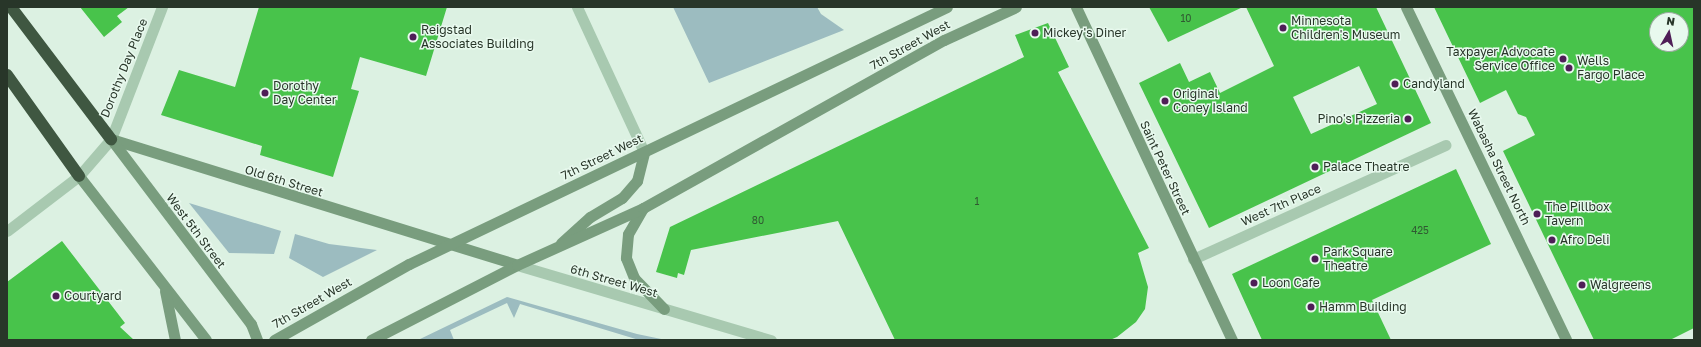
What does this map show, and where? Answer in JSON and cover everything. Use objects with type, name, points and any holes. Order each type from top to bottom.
[{"type":"highway","points":[[11,7],[111,139]]},
{"type":"highway","points":[[7,75],[79,176]]},
{"type":"main road","name":"7th Street West","points":[[274,340],[450,244],[947,7]]},
{"type":"main road","name":"7th Street West","points":[[371,340],[517,265],[551,252],[642,208],[944,40],[1016,7]]},
{"type":"main road","name":"Saint Peter Street","points":[[1076,7],[1232,340]]},
{"type":"main road","name":"Wabasha Street North","points":[[1406,7],[1566,340]]},
{"type":"main road","name":"Old 6th Street","points":[[111,139],[450,244]]},
{"type":"main road","name":"West 5th Street","points":[[111,139],[251,324],[257,340]]},
{"type":"main road","points":[[551,252],[590,217],[622,198],[637,181],[644,152]]},
{"type":"main road","points":[[79,176],[206,340]]},
{"type":"main road","points":[[642,208],[628,234],[626,258],[634,278],[664,309]]},
{"type":"main road","name":"6th Street West","points":[[450,244],[517,265]]},
{"type":"main road","points":[[165,289],[175,340]]},
{"type":"street","name":"Dorothy Day Place","points":[[7,232],[79,176],[111,139],[162,7]]},
{"type":"street","points":[[577,7],[644,152]]},
{"type":"street","name":"West 7th Place","points":[[1193,259],[1446,145]]},
{"type":"street","name":"6th Street West","points":[[517,265],[771,340]]},
{"type":"shaded area","points":[[673,7],[817,7],[821,14],[844,30],[709,83]]},
{"type":"shaded area","points":[[189,203],[281,231],[274,254],[229,253]]},
{"type":"shaded area","points":[[295,234],[329,244],[377,250],[323,277],[289,258]]},
{"type":"shaded area","points":[[507,297],[637,334],[666,340],[639,340],[520,304],[514,318],[507,303],[450,330],[454,340],[418,340]]},
{"type":"building","points":[[80,7],[129,7],[117,16],[122,22],[104,37]]},
{"type":"building","name":"Dorothy Day Center","points":[[259,7],[447,7],[426,76],[360,57],[351,89],[359,91],[333,177],[260,155],[262,146],[161,115],[179,70],[235,87]]},
{"type":"building","points":[[1149,7],[1243,7],[1168,42]]},
{"type":"building","points":[[1246,7],[1376,7],[1431,123],[1209,228],[1139,83],[1180,63],[1189,82],[1210,72],[1220,93],[1274,66]],"holes":[[[1359,66],[1377,104],[1311,134],[1293,97]]]},
{"type":"building","points":[[1434,7],[1694,7],[1694,328],[1670,340],[1594,340],[1503,151],[1535,135],[1526,117],[1518,114],[1506,90],[1480,103]]},
{"type":"building","points":[[1048,23],[1069,67],[1058,72],[1149,248],[1138,253],[1148,287],[1145,309],[1136,322],[1117,337],[1110,340],[895,340],[838,221],[691,250],[684,275],[678,273],[677,278],[656,272],[670,227],[1024,57],[1015,35]]},
{"type":"building","points":[[1456,169],[1491,244],[1372,300],[1391,340],[1262,340],[1232,274]]},
{"type":"building","name":"Courtyard","points":[[62,241],[125,323],[120,327],[134,340],[7,340],[7,282]]},
{"type":"place","name":"Minnesota Children's Museum","points":[[1283,28]]},
{"type":"place","name":"Mickey's Diner","points":[[1035,33]]},
{"type":"place","name":"Reigstad Associates Building","points":[[413,37]]},
{"type":"place","name":"Taxpayer Advocate Service Office","points":[[1563,59]]},
{"type":"place","name":"Wells Fargo Place","points":[[1569,68]]},
{"type":"place","name":"Candyland","points":[[1395,84]]},
{"type":"place","name":"Dorothy Day Center","points":[[265,93]]},
{"type":"place","name":"Original Coney Island","points":[[1165,101]]},
{"type":"place","name":"Pino's Pizzeria","points":[[1408,119]]},
{"type":"place","name":"Palace Theatre","points":[[1315,167]]},
{"type":"place","name":"The Pillbox Tavern","points":[[1537,214]]},
{"type":"place","name":"Afro Deli","points":[[1552,240]]},
{"type":"place","name":"Park Square Theatre","points":[[1315,259]]},
{"type":"place","name":"Loon Cafe","points":[[1254,283]]},
{"type":"place","name":"Walgreens","points":[[1582,285]]},
{"type":"place","name":"Courtyard","points":[[56,296]]},
{"type":"place","name":"Hamm Building","points":[[1311,307]]}]
